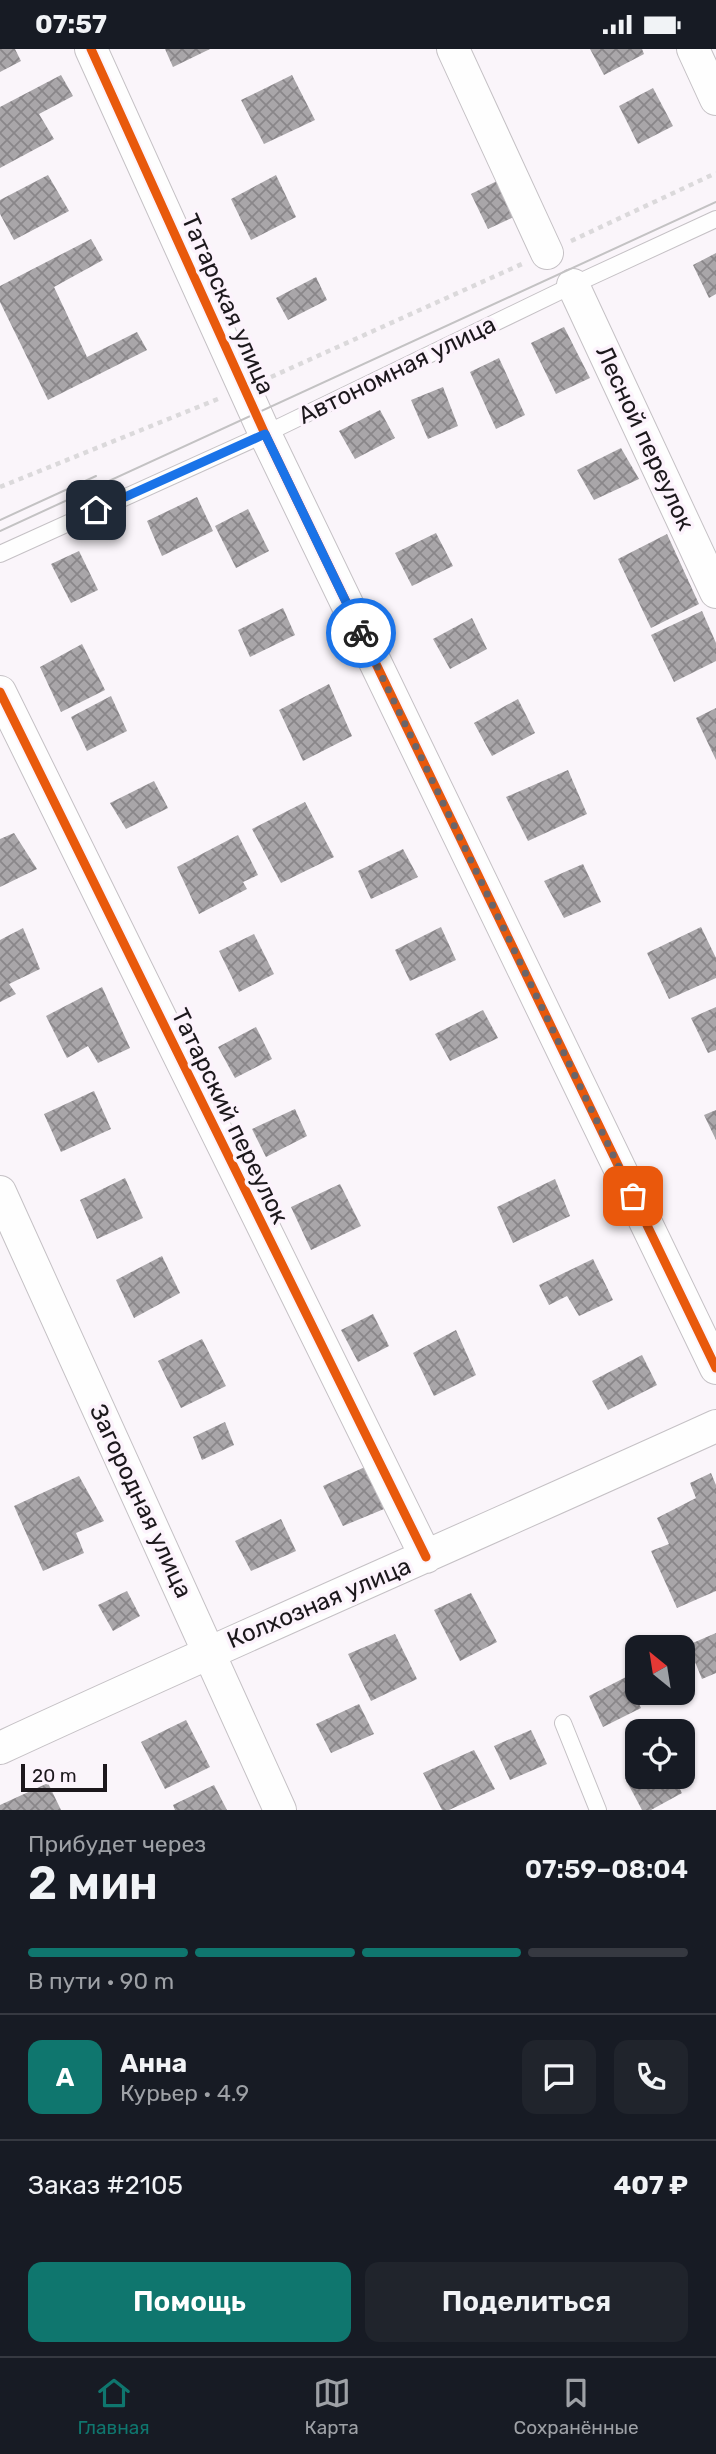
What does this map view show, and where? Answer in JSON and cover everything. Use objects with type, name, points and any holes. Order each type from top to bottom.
[{"type":"street","name":"Татарская улица","points":[[91,49],[265,434],[716,1368]]},
{"type":"street","points":[[453,49],[547,253]]},
{"type":"street","points":[[694,49],[716,99]]},
{"type":"street","name":"Лесной переулок","points":[[573,285],[716,592]]},
{"type":"street","name":"Татарский переулок","points":[[0,692],[426,1557]]},
{"type":"street","name":"Загородная улица","points":[[0,1192],[280,1810]]},
{"type":"street","name":"Колхозная улица","points":[[0,1748],[209,1651],[426,1557],[716,1426]]},
{"type":"lane","name":"Автономная улица","points":[[0,554],[265,434],[716,219]]},
{"type":"lane","points":[[563,1723],[598,1810]]},
{"type":"path","points":[[0,488],[246,388],[547,253],[716,173]]},
{"type":"building","points":[[0,49],[15,49],[21,61],[0,72]]},
{"type":"building","points":[[165,49],[210,49],[173,67]]},
{"type":"building","points":[[590,49],[642,49],[644,54],[604,75]]},
{"type":"building","points":[[61,75],[73,96],[39,114],[54,139],[0,168],[0,107]]},
{"type":"building","points":[[292,75],[315,120],[264,144],[241,100]]},
{"type":"building","points":[[653,88],[673,126],[638,144],[619,106]]},
{"type":"building","points":[[48,175],[69,211],[14,240],[0,214],[0,200]]},
{"type":"building","points":[[276,175],[296,217],[251,240],[231,199]]},
{"type":"building","points":[[503,178],[520,214],[488,229],[471,194]]},
{"type":"building","points":[[91,239],[103,260],[54,287],[87,357],[137,332],[147,350],[48,400],[0,302],[0,286]]},
{"type":"building","points":[[716,253],[716,294],[709,298],[693,265]]},
{"type":"building","points":[[316,277],[327,300],[288,320],[276,298]]},
{"type":"building","points":[[564,327],[590,378],[556,394],[531,343]]},
{"type":"building","points":[[499,358],[525,415],[496,429],[470,372]]},
{"type":"building","points":[[443,387],[458,426],[428,439],[411,400]]},
{"type":"building","points":[[380,410],[395,438],[355,459],[339,431]]},
{"type":"building","points":[[621,448],[639,479],[594,500],[577,470]]},
{"type":"building","points":[[197,497],[213,531],[162,556],[147,521]]},
{"type":"building","points":[[248,509],[269,551],[236,568],[215,526]]},
{"type":"building","points":[[436,533],[453,566],[412,586],[395,553]]},
{"type":"building","points":[[667,534],[699,604],[651,628],[618,559]]},
{"type":"building","points":[[79,551],[98,590],[71,603],[51,564]]},
{"type":"building","points":[[283,608],[295,635],[250,657],[238,630]]},
{"type":"building","points":[[702,611],[716,643],[716,661],[674,682],[651,635]]},
{"type":"building","points":[[472,618],[487,649],[450,669],[433,639]]},
{"type":"building","points":[[82,644],[105,690],[61,712],[40,667]]},
{"type":"building","points":[[329,684],[352,736],[303,761],[279,710]]},
{"type":"building","points":[[111,696],[127,731],[87,751],[71,717]]},
{"type":"building","points":[[518,699],[535,733],[492,756],[474,723]]},
{"type":"building","points":[[716,708],[716,760],[696,718]]},
{"type":"building","points":[[568,770],[587,814],[528,841],[506,797]]},
{"type":"building","points":[[154,781],[168,808],[126,829],[110,803]]},
{"type":"building","points":[[305,802],[334,857],[281,883],[252,829]]},
{"type":"building","points":[[14,833],[37,869],[0,887],[0,839]]},
{"type":"building","points":[[238,835],[258,875],[243,882],[247,889],[199,914],[177,867]]},
{"type":"building","points":[[403,849],[418,877],[371,899],[358,871]]},
{"type":"building","points":[[583,864],[601,902],[564,918],[544,881]]},
{"type":"building","points":[[441,927],[456,960],[410,981],[395,950]]},
{"type":"building","points":[[701,927],[716,958],[716,978],[669,999],[647,953]]},
{"type":"building","points":[[23,928],[40,969],[9,984],[16,994],[0,1002],[0,940]]},
{"type":"building","points":[[254,934],[274,974],[239,992],[219,951]]},
{"type":"building","points":[[102,987],[130,1048],[98,1063],[88,1046],[67,1058],[46,1016]]},
{"type":"building","points":[[716,1007],[716,1050],[708,1053],[691,1018]]},
{"type":"building","points":[[483,1010],[498,1038],[450,1061],[435,1034]]},
{"type":"building","points":[[256,1027],[272,1059],[235,1078],[218,1047]]},
{"type":"building","points":[[94,1091],[111,1129],[61,1152],[44,1114]]},
{"type":"building","points":[[295,1109],[307,1136],[266,1157],[252,1129]]},
{"type":"building","points":[[716,1110],[716,1140],[704,1115]]},
{"type":"building","points":[[125,1178],[143,1218],[97,1239],[80,1200]]},
{"type":"building","points":[[555,1179],[570,1216],[513,1243],[497,1207]]},
{"type":"building","points":[[340,1184],[361,1226],[311,1250],[291,1207]]},
{"type":"building","points":[[162,1256],[180,1293],[134,1318],[116,1280]]},
{"type":"building","points":[[593,1259],[613,1300],[579,1316],[567,1296],[549,1305],[539,1285]]},
{"type":"building","points":[[373,1314],[389,1346],[358,1362],[341,1330]]},
{"type":"building","points":[[456,1330],[476,1375],[434,1396],[413,1353]]},
{"type":"building","points":[[202,1339],[226,1386],[181,1408],[158,1361]]},
{"type":"building","points":[[642,1355],[657,1385],[608,1410],[592,1381]]},
{"type":"building","points":[[225,1422],[234,1445],[202,1460],[193,1437]]},
{"type":"building","points":[[365,1467],[384,1509],[343,1526],[323,1486]]},
{"type":"building","points":[[711,1473],[716,1485],[716,1591],[677,1608],[651,1551],[669,1544],[657,1518],[696,1498],[690,1483]]},
{"type":"building","points":[[79,1476],[104,1521],[76,1533],[84,1553],[43,1571],[14,1506]]},
{"type":"building","points":[[281,1519],[296,1551],[251,1571],[235,1541]]},
{"type":"building","points":[[127,1591],[140,1616],[113,1631],[98,1605]]},
{"type":"building","points":[[471,1593],[497,1642],[460,1661],[434,1610]]},
{"type":"building","points":[[716,1633],[716,1673],[702,1679],[695,1662],[695,1642]]},
{"type":"building","points":[[395,1634],[417,1679],[371,1701],[348,1654]]},
{"type":"building","points":[[625,1678],[625,1705],[640,1705],[641,1708],[603,1727],[589,1696]]},
{"type":"building","points":[[359,1704],[374,1734],[331,1753],[316,1724]]},
{"type":"building","points":[[186,1720],[210,1767],[165,1789],[141,1742]]},
{"type":"building","points":[[531,1730],[547,1764],[510,1780],[494,1746]]},
{"type":"building","points":[[474,1750],[495,1789],[449,1810],[442,1810],[423,1773]]},
{"type":"building","points":[[48,1783],[61,1810],[0,1810],[0,1805]]},
{"type":"building","points":[[214,1785],[227,1810],[175,1810],[173,1805]]},
{"type":"building","points":[[631,1789],[680,1789],[682,1793],[651,1810],[642,1810]]},
{"type":"tram line","points":[[0,531],[716,202]]},
{"type":"tram line","points":[[0,520],[96,476]]},
{"type":"cycle path","points":[[91,49],[265,434],[716,1368]]},
{"type":"cycle path","points":[[0,692],[426,1557]]},
{"type":"way so far","points":[[361,633],[633,1196]]},
{"type":"route","points":[[96,510],[265,434],[361,633]]}]
